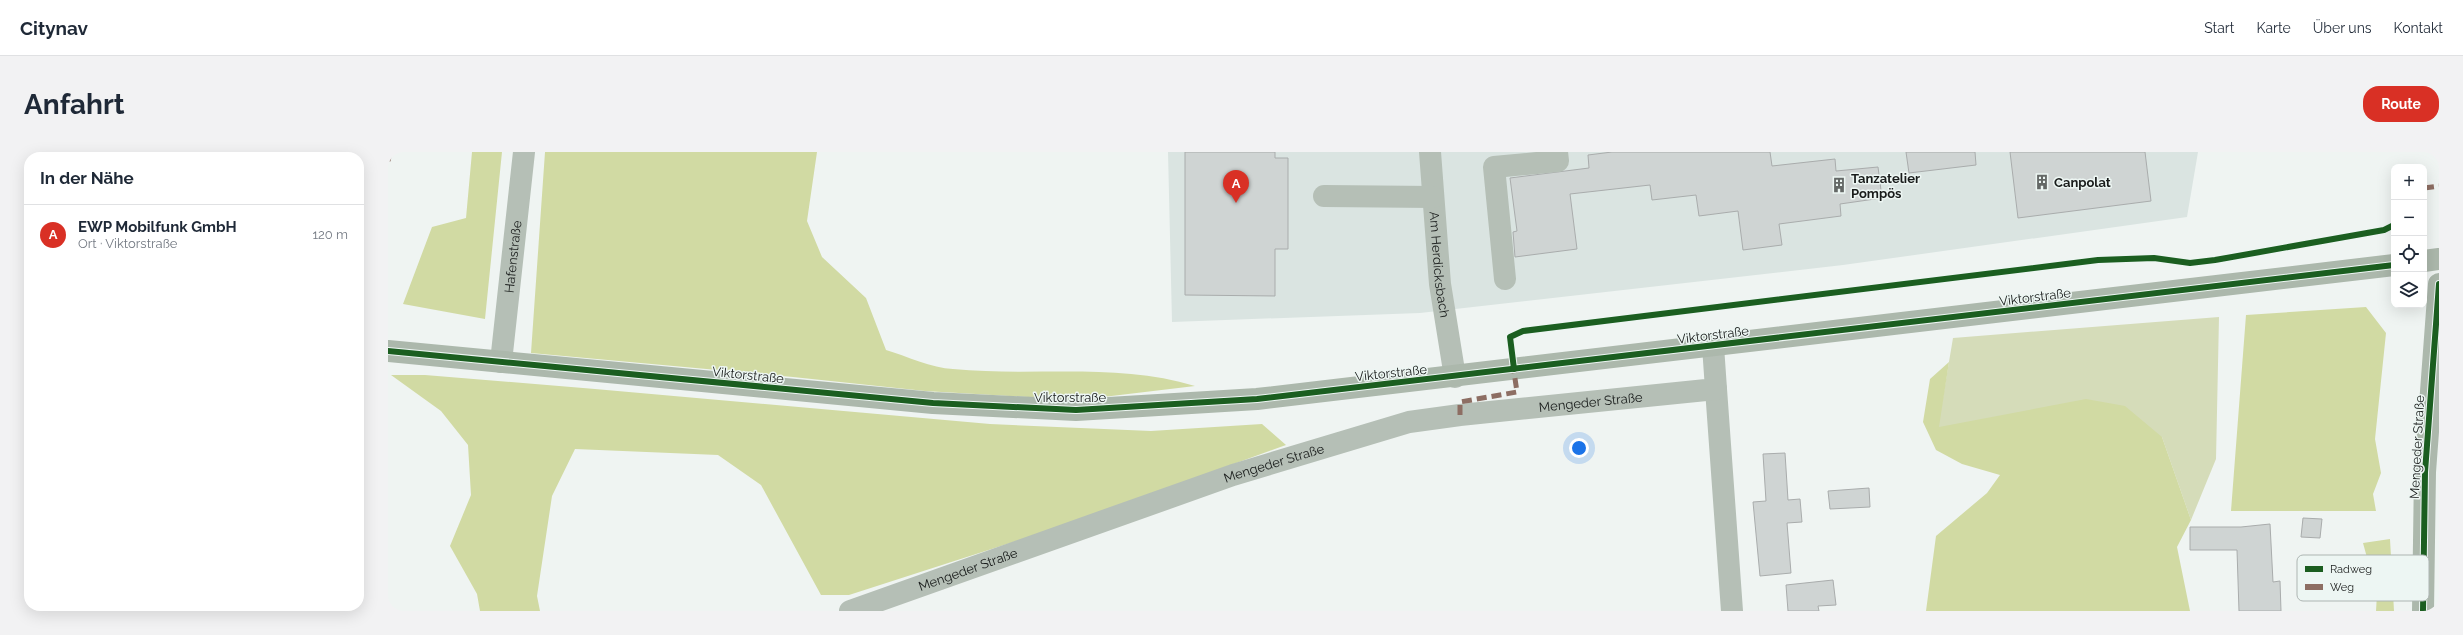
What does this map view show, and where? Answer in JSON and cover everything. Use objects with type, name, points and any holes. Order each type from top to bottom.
[{"type":"main road","points":[[2427,261],[2439,260]]},
{"type":"main road","name":"Viktorstraße","points":[[388,351],[925,402],[1076,410],[1257,399],[1455,377],[2391,265]]},
{"type":"main road","name":"Mengeder Straße","points":[[2424,555],[2425,472],[2439,284]]},
{"type":"main road","name":"Mengeder Straße","points":[[2423,601],[2423,611]]},
{"type":"street","name":"Hafenstraße","points":[[501,362],[524,152]]},
{"type":"street","name":"Am Herdicksbach","points":[[1430,152],[1440,284],[1455,377]]},
{"type":"street","points":[[1505,279],[1494,167],[1558,161],[1557,152]]},
{"type":"street","points":[[1324,196],[1433,197]]},
{"type":"street","points":[[1712,346],[1732,611]]},
{"type":"street","name":"Mengeder Straße","points":[[850,611],[1233,475],[1409,422],[1460,415],[1716,389]]},
{"type":"shaded area","points":[[1168,152],[2198,152],[2187,217],[1843,265],[1420,313],[1172,322]]},
{"type":"green space","points":[[472,152],[502,152],[485,319],[403,304],[432,227],[466,218]]},
{"type":"green space","points":[[545,152],[817,152],[807,221],[822,257],[866,298],[886,350],[945,368],[1014,372],[1105,372],[1136,374],[1195,386],[1078,400],[925,391],[793,377],[531,353]]},
{"type":"green space","points":[[2366,307],[2386,333],[2375,439],[2381,473],[2373,494],[2376,511],[2231,511],[2246,315]]},
{"type":"green space","points":[[2219,317],[2216,459],[2191,520],[2162,437],[1938,427],[1953,338]]},
{"type":"green space","points":[[1949,362],[1939,427],[2086,399],[2125,406],[2162,437],[2191,520],[2177,547],[2190,611],[1926,611],[1936,536],[1987,493],[2000,475],[1962,464],[1936,450],[1923,422],[1930,379]]},
{"type":"green space","points":[[391,375],[425,375],[990,424],[1151,431],[1262,424],[1286,445],[1066,525],[849,595],[821,595],[761,485],[718,455],[575,449],[552,496],[537,596],[540,611],[480,611],[477,594],[450,546],[471,495],[468,445],[441,411]]},
{"type":"green space","points":[[2390,539],[2391,555],[2366,555],[2363,543]]},
{"type":"green space","points":[[2377,601],[2393,601],[2394,611],[2376,611]]},
{"type":"building","points":[[1185,152],[1275,152],[1275,158],[1288,158],[1288,249],[1275,249],[1275,296],[1185,295]]},
{"type":"building","points":[[1612,152],[1770,152],[1772,166],[1835,159],[1836,171],[1878,167],[1882,198],[1840,204],[1841,216],[1779,224],[1782,245],[1743,250],[1738,211],[1699,216],[1696,195],[1652,200],[1650,185],[1570,194],[1577,249],[1515,257],[1513,232],[1517,231],[1510,178],[1589,168],[1588,155]]},
{"type":"building","points":[[1906,152],[1975,152],[1976,165],[1909,173]]},
{"type":"building","points":[[2010,152],[2145,152],[2151,201],[2018,218]]},
{"type":"building","points":[[1785,453],[1788,500],[1800,499],[1802,522],[1787,523],[1791,573],[1760,576],[1753,502],[1766,501],[1763,454]]},
{"type":"building","points":[[1869,488],[1870,507],[1830,509],[1828,491]]},
{"type":"building","points":[[2303,518],[2322,519],[2320,538],[2301,537]]},
{"type":"building","points":[[2270,524],[2273,582],[2280,581],[2281,611],[2239,611],[2237,550],[2190,550],[2190,527],[2241,527]]},
{"type":"building","points":[[1833,580],[1836,605],[1818,606],[1819,611],[1788,611],[1786,585]]},
{"type":"marked path","points":[[388,161],[390,152]]},
{"type":"marked path","points":[[2427,188],[2439,186]]},
{"type":"marked path","points":[[1460,415],[1460,402],[1517,392],[1513,365]]},
{"type":"cycle path","points":[[1514,369],[1510,337],[1523,331],[2098,260],[2154,258],[2190,263],[2215,260],[2384,230],[2391,226]]},
{"type":"cycle path","points":[[388,351],[933,403],[1076,410],[1257,399],[2391,265]]},
{"type":"cycle path","points":[[2424,555],[2425,472],[2439,284]]},
{"type":"cycle path","points":[[2423,601],[2423,611]]},
{"type":"place","name":"Canpolat","points":[[2042,182]]},
{"type":"place","name":"Tanzatelier Pompös","points":[[1839,185]]},
{"type":"place","name":"EWP Mobilfunk GmbH","points":[[1236,203]]}]
